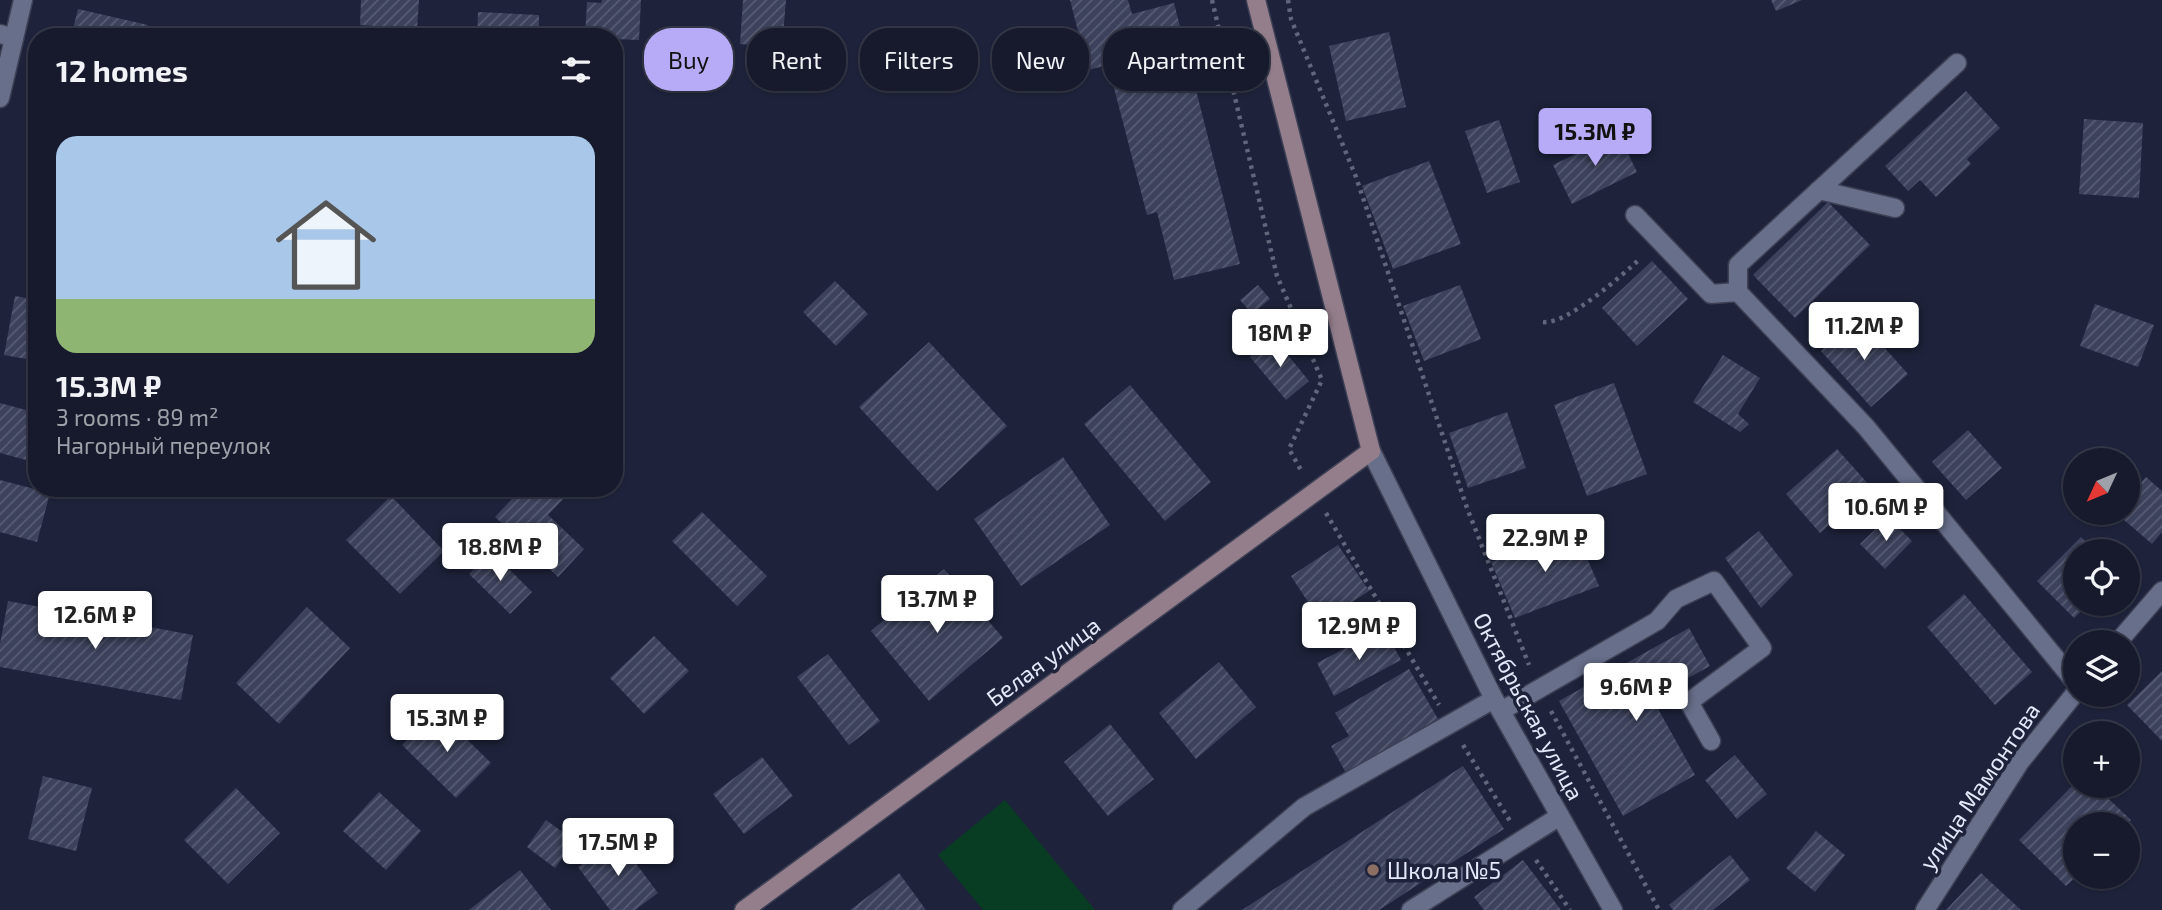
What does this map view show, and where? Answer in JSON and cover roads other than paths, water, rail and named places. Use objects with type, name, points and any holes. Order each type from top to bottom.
[{"type":"street","points":[[0,98],[7,36],[23,0]]},
{"type":"street","name":"Октябрьская улица","points":[[1256,0],[1371,451],[1498,705],[1613,910]]},
{"type":"street","points":[[1957,63],[1738,265],[1738,292],[1866,427],[2063,667]]},
{"type":"street","points":[[1819,190],[1895,208]]},
{"type":"street","points":[[1635,215],[1711,294],[1738,292]]},
{"type":"street","name":"Белая улица","points":[[744,910],[1371,451]]},
{"type":"street","points":[[1182,910],[1304,807],[1498,705],[1539,689],[1657,621],[1676,598],[1714,581],[1762,648],[1689,702],[1711,741]]},
{"type":"street","points":[[2128,630],[2162,591]]},
{"type":"street","name":"улица Мамонтова","points":[[1925,910],[2020,762],[2064,707]]},
{"type":"street","points":[[1411,910],[1560,816]]},
{"type":"place","name":"Школа №5","points":[[1373,870]]}]
